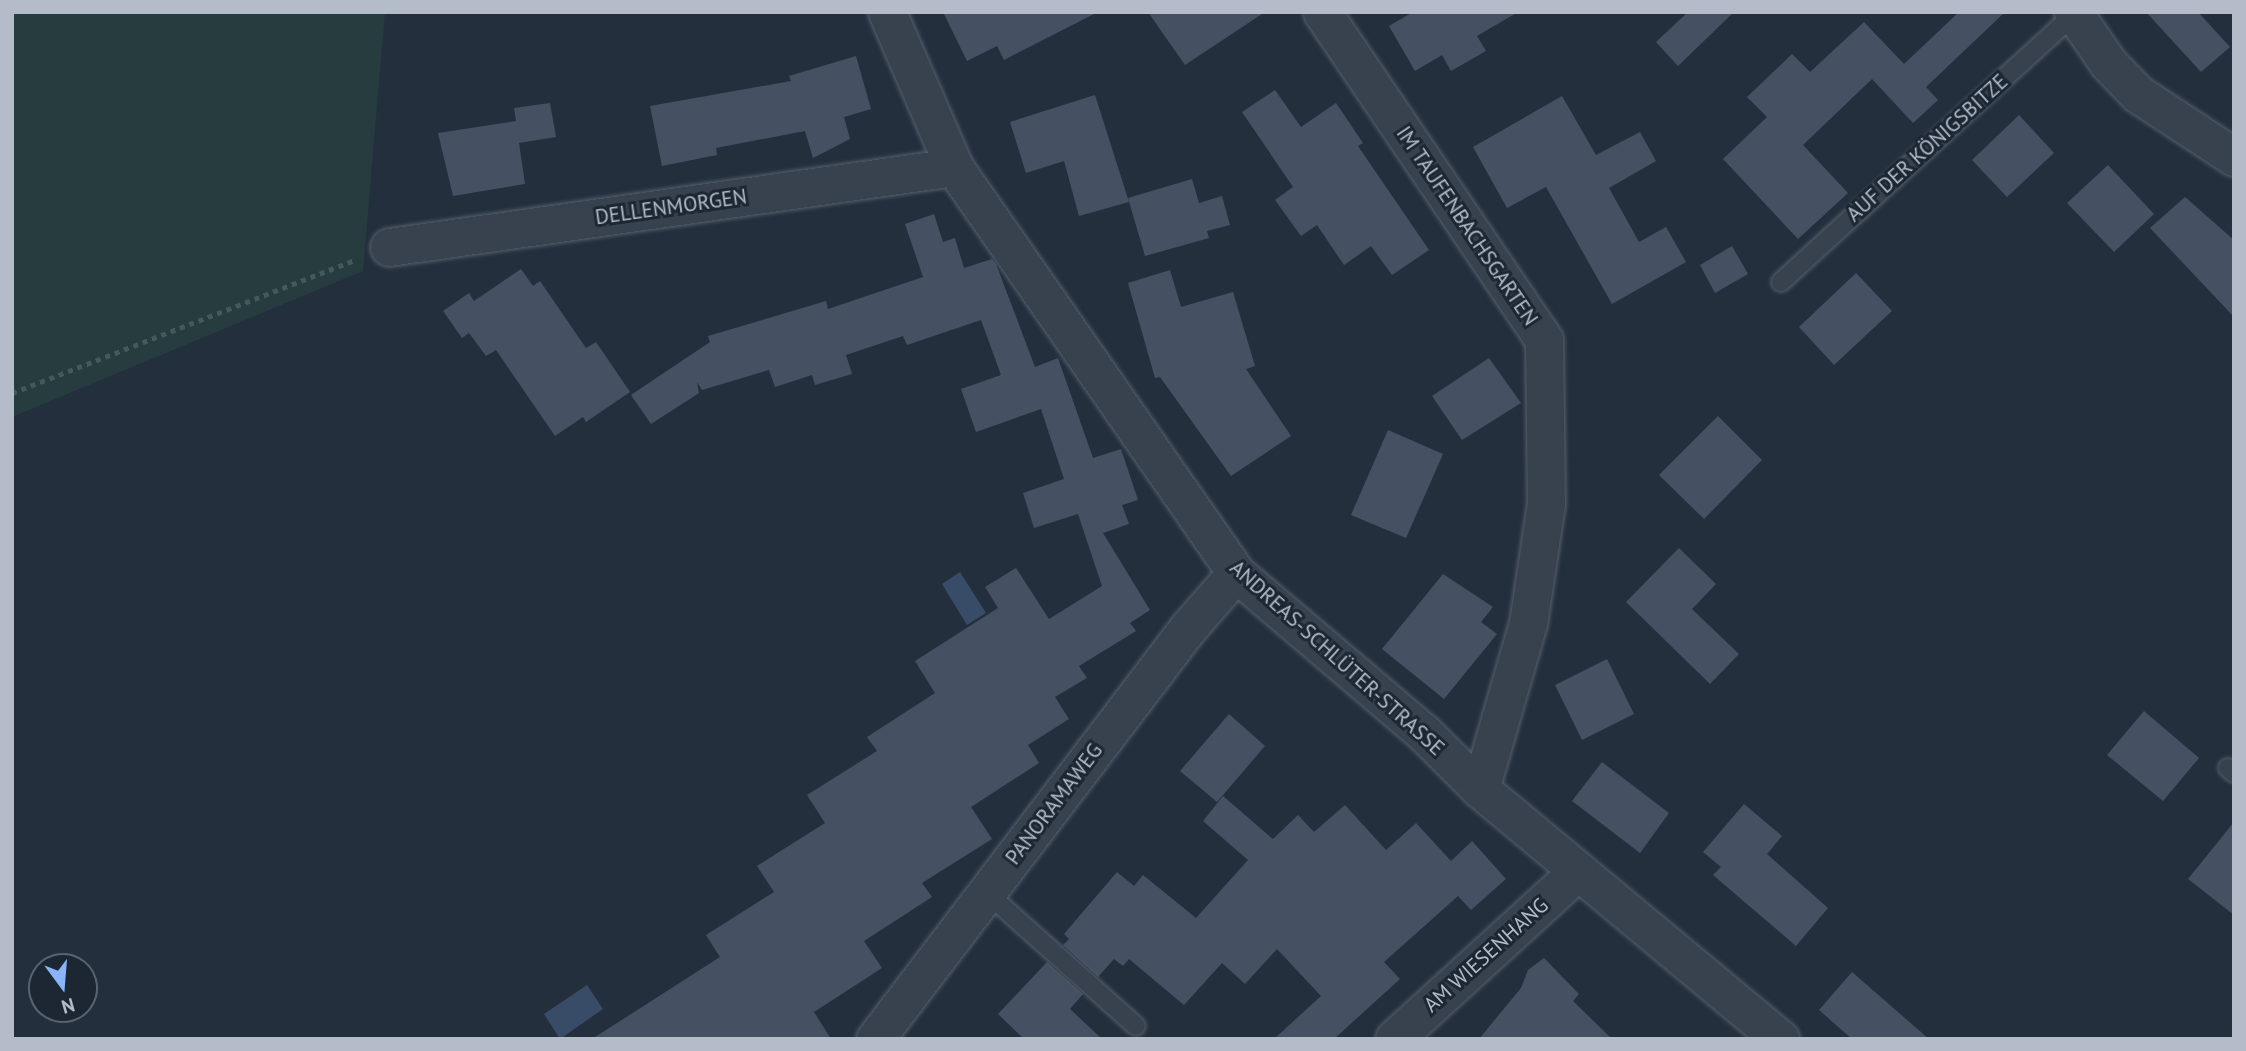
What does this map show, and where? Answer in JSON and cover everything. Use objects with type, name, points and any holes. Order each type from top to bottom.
[{"type":"street","name":"ANDREAS-SCHLÜTER-STRASSE","points":[[887,12],[954,167],[1236,573],[1424,733],[1480,789],[1780,1039]]},
{"type":"street","name":"IM TAUFENBACHSGARTEN","points":[[1322,12],[1544,340],[1546,503],[1528,623],[1480,789]]},
{"type":"street","points":[[2073,13],[2108,63],[2138,94],[2234,156]]},
{"type":"street","name":"DELLENMORGEN","points":[[389,247],[954,167]]},
{"type":"street","name":"PANORAMAWEG","points":[[875,1039],[1188,628],[1236,573]]},
{"type":"street","name":"AM WIESENHANG","points":[[1394,1039],[1578,872]]},
{"type":"lane","name":"AUF DER KÖNIGSBITZE","points":[[1781,282],[2073,13]]},
{"type":"lane","points":[[986,892],[1136,1026]]},
{"type":"path","points":[[12,393],[389,247]]},
{"type":"green space","points":[[12,12],[385,12],[363,271],[12,417]]},
{"type":"water","points":[[960,572],[986,613],[967,625],[942,584]]},
{"type":"water","points":[[587,985],[603,1009],[560,1039],[544,1014]]},
{"type":"building","points":[[943,12],[1098,12],[1004,60],[997,46],[967,61]]},
{"type":"building","points":[[1148,12],[1265,12],[1185,65]]},
{"type":"building","points":[[1413,12],[1518,12],[1477,36],[1486,51],[1451,71],[1442,55],[1415,71],[1389,26]]},
{"type":"building","points":[[1688,12],[1734,12],[1678,66],[1656,42]]},
{"type":"building","points":[[1959,12],[2005,12],[1926,87],[1938,100],[1913,123],[1872,79],[1803,145],[1848,193],[1798,239],[1723,159],[1767,117],[1747,97],[1792,54],[1810,72],[1864,22],[1904,64]]},
{"type":"building","points":[[2146,12],[2198,12],[2230,47],[2201,72]]},
{"type":"building","points":[[856,56],[871,109],[844,117],[850,139],[813,158],[805,131],[716,148],[717,155],[662,166],[650,106],[791,81],[789,76]]},
{"type":"building","points":[[1275,90],[1301,127],[1336,103],[1363,143],[1358,146],[1429,250],[1392,275],[1371,246],[1344,265],[1317,225],[1301,236],[1275,200],[1293,187],[1242,112]]},
{"type":"building","points":[[1095,95],[1129,202],[1079,216],[1064,161],[1026,173],[1010,122]]},
{"type":"building","points":[[1562,96],[1596,155],[1640,132],[1656,161],[1609,188],[1639,242],[1666,227],[1686,262],[1612,304],[1546,187],[1507,208],[1473,147]]},
{"type":"building","points":[[550,103],[556,137],[519,143],[525,184],[453,196],[438,133],[516,121],[514,108]]},
{"type":"building","points":[[2019,115],[2054,153],[2007,197],[1972,160]]},
{"type":"building","points":[[2108,165],[2154,214],[2114,252],[2067,203]]},
{"type":"building","points":[[1192,179],[1199,203],[1222,196],[1230,225],[1207,231],[1209,238],[1145,256],[1128,198]]},
{"type":"building","points":[[2185,197],[2234,240],[2234,317],[2150,228]]},
{"type":"building","points":[[934,214],[943,242],[955,238],[964,268],[992,259],[996,264],[1035,367],[1058,358],[1093,458],[1121,449],[1138,500],[1122,505],[1129,524],[1103,533],[1150,610],[1130,623],[1136,631],[1079,666],[1087,678],[1055,697],[1069,719],[1028,745],[1039,763],[971,807],[992,839],[922,883],[932,897],[864,941],[882,968],[814,1012],[831,1039],[592,1039],[720,957],[706,935],[774,892],[757,866],[825,823],[807,795],[877,751],[867,737],[935,693],[915,661],[998,608],[985,587],[1016,568],[1049,619],[1102,586],[1078,514],[1034,528],[1023,493],[1064,479],[1041,409],[976,432],[961,389],[1001,375],[981,320],[907,345],[903,336],[846,355],[852,374],[815,385],[812,375],[775,387],[769,370],[702,390],[697,382],[699,393],[651,424],[631,395],[710,342],[708,336],[826,301],[828,309],[923,277],[905,224]]},
{"type":"building","points":[[1732,246],[1748,274],[1715,293],[1700,265]]},
{"type":"building","points":[[521,269],[533,286],[540,281],[586,348],[596,342],[630,392],[586,422],[583,417],[555,436],[496,350],[486,356],[469,333],[462,338],[443,311],[469,293],[474,301]]},
{"type":"building","points":[[1170,270],[1181,307],[1233,292],[1255,366],[1246,369],[1291,436],[1231,476],[1160,377],[1155,378],[1128,283]]},
{"type":"building","points":[[1856,273],[1892,311],[1834,365],[1799,327]]},
{"type":"building","points":[[1489,358],[1521,403],[1462,440],[1432,396]]},
{"type":"building","points":[[1718,416],[1762,460],[1704,519],[1659,475]]},
{"type":"building","points":[[1388,430],[1443,454],[1406,538],[1351,515]]},
{"type":"building","points":[[1679,548],[1716,584],[1692,609],[1739,654],[1710,684],[1626,602]]},
{"type":"building","points":[[1443,574],[1493,607],[1481,622],[1497,634],[1444,699],[1382,649]]},
{"type":"building","points":[[1607,659],[1634,714],[1582,740],[1555,685]]},
{"type":"building","points":[[2144,711],[2199,758],[2163,801],[2107,755]]},
{"type":"building","points":[[1229,714],[1265,746],[1217,802],[1180,771]]},
{"type":"building","points":[[1602,762],[1669,813],[1640,853],[1572,801]]},
{"type":"building","points":[[1223,796],[1273,839],[1298,815],[1314,832],[1345,805],[1386,850],[1416,823],[1451,861],[1472,841],[1506,879],[1471,910],[1458,896],[1384,962],[1400,979],[1334,1039],[1274,1039],[1321,996],[1277,949],[1245,984],[1222,963],[1184,1005],[1129,959],[1123,966],[1114,959],[1098,977],[1063,945],[1069,939],[1064,934],[1117,872],[1134,886],[1143,875],[1196,918],[1248,860],[1203,821]]},
{"type":"building","points":[[1744,804],[1782,836],[1767,854],[1828,908],[1796,946],[1713,875],[1721,867],[1703,852]]},
{"type":"building","points":[[2234,822],[2234,915],[2188,879]]},
{"type":"building","points":[[1544,958],[1579,994],[1573,1001],[1612,1039],[1479,1039],[1521,988],[1528,970]]},
{"type":"building","points":[[1047,962],[1083,994],[1070,1009],[1102,1039],[1024,1039],[998,1014]]},
{"type":"building","points":[[1852,972],[1929,1039],[1852,1039],[1819,1010]]}]
